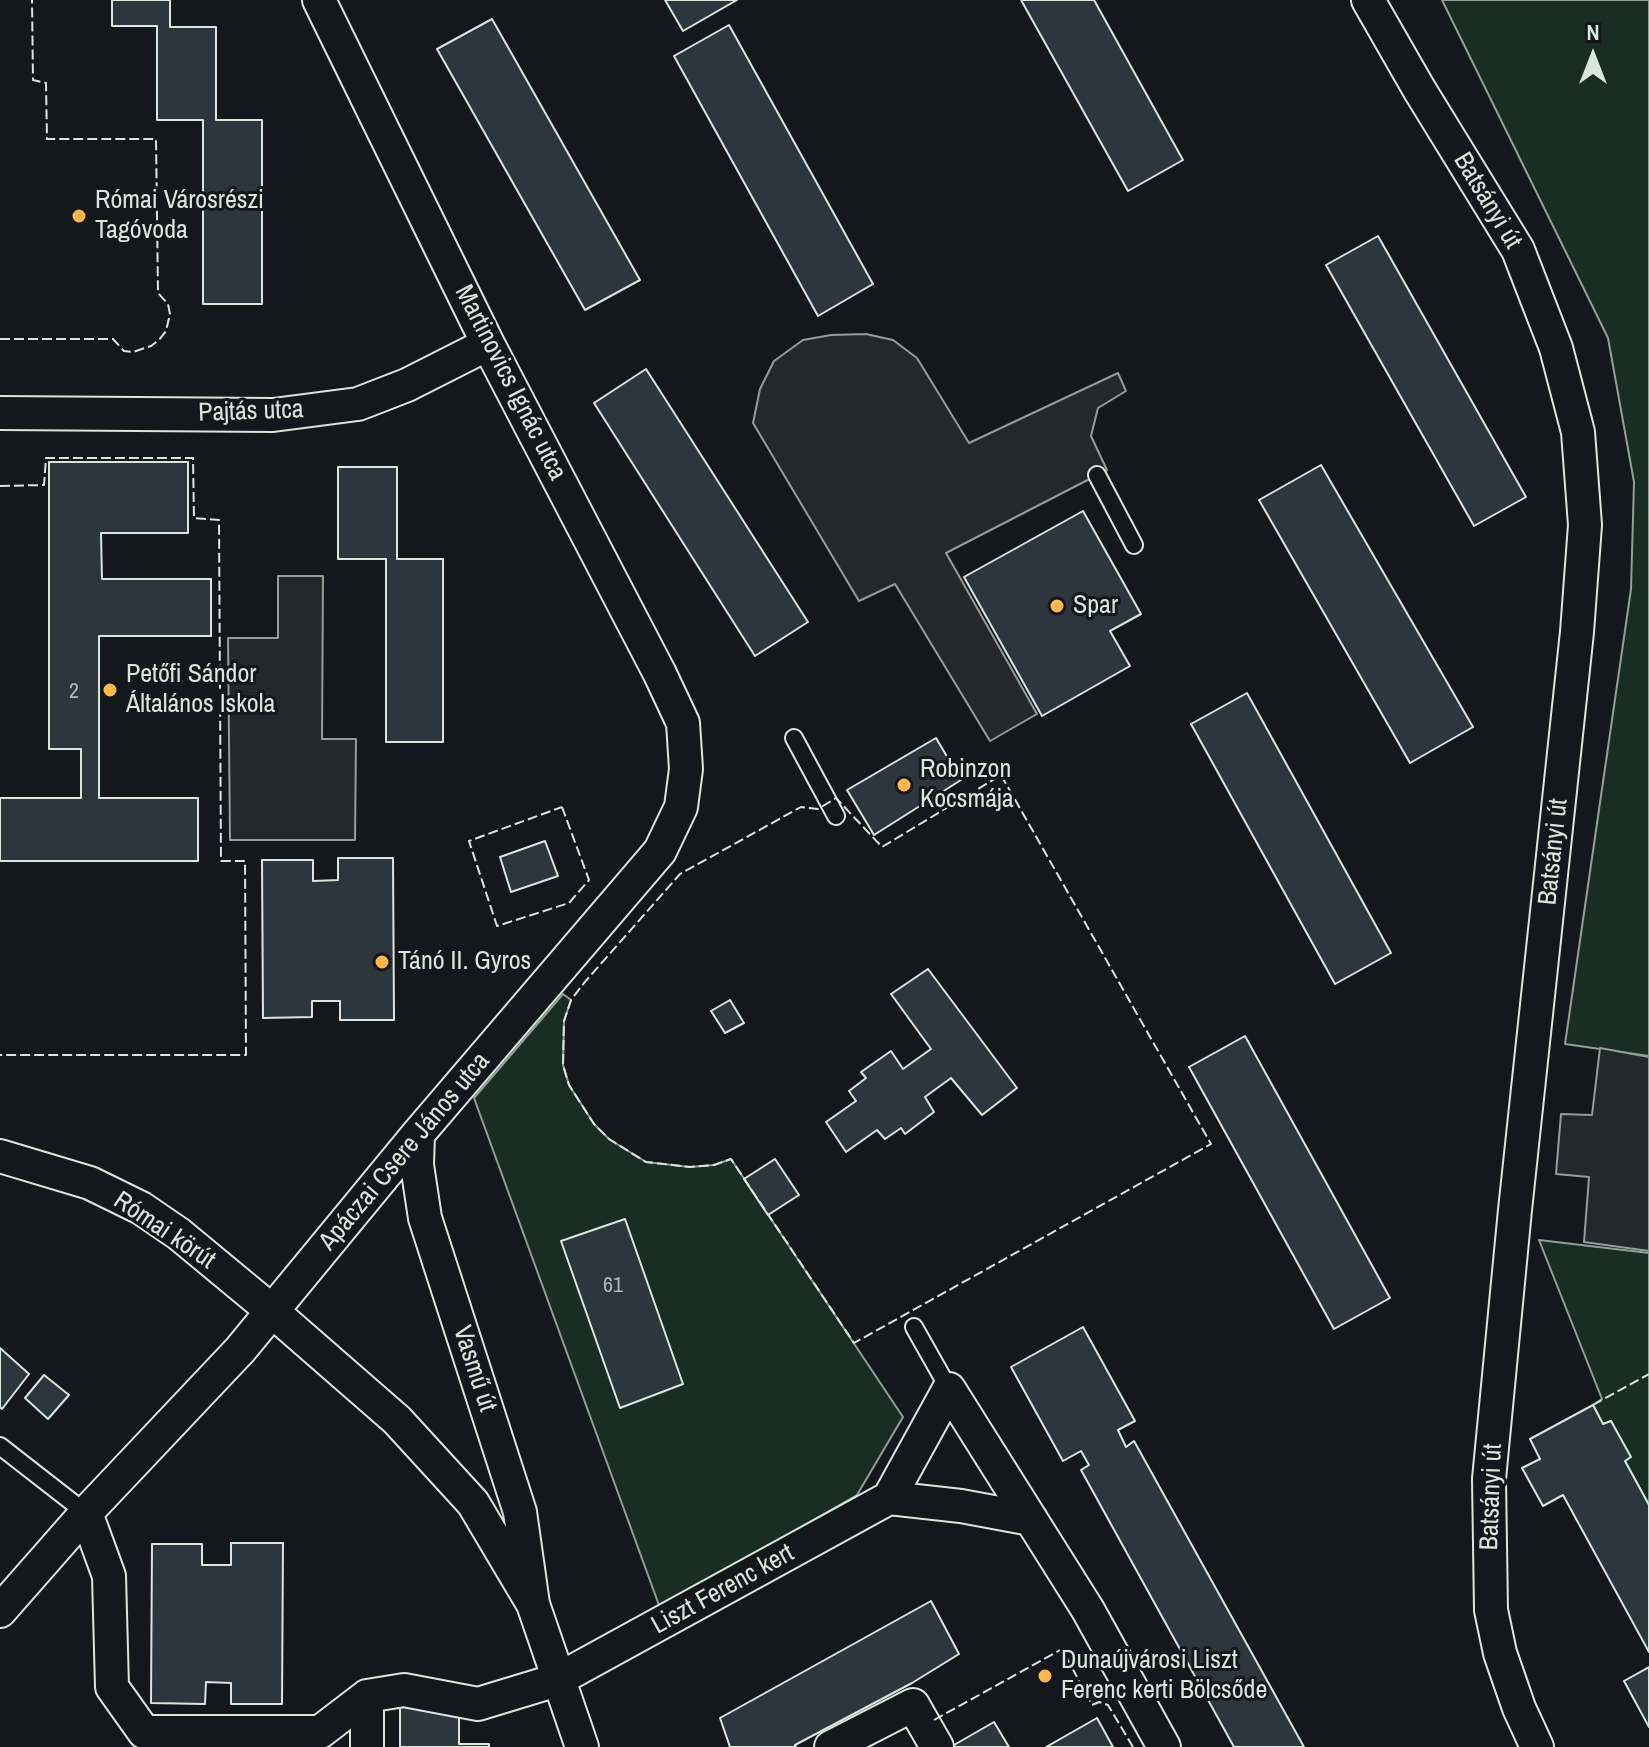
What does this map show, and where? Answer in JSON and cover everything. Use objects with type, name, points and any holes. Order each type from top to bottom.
[{"type":"street","name":"Martinovics Ignác utca","points":[[319,0],[488,344],[672,699],[683,723],[686,769]]},
{"type":"street","name":"Batsányi út","points":[[1368,0],[1518,250],[1556,348],[1578,432],[1585,525],[1577,632],[1489,1479],[1491,1610],[1500,1653],[1519,1708],[1537,1747]]},
{"type":"street","name":"Pajtás utca","points":[[0,413],[273,415],[358,404],[407,385],[488,344]]},
{"type":"street","name":"Apáczai Csere János utca","points":[[0,1611],[86,1513],[221,1371],[660,851],[681,807],[686,769]]},
{"type":"street","name":"Vasmű út","points":[[418,1134],[417,1165],[425,1218],[520,1512],[533,1604],[582,1747]]},
{"type":"street","name":"Római körút","points":[[0,1156],[90,1183],[141,1208],[179,1234],[272,1311]]},
{"type":"street","name":"Vasmű út","points":[[272,1311],[397,1420],[473,1503],[533,1604]]},
{"type":"street","points":[[1031,1519],[961,1506],[889,1498],[949,1389],[1031,1519],[1088,1610],[1164,1747]]},
{"type":"street","name":"Liszt Ferenc kert","points":[[367,1696],[404,1690],[478,1704],[557,1680],[889,1498]]},
{"type":"street","points":[[86,1513],[109,1576],[112,1687],[144,1732],[320,1732],[367,1696]]},
{"type":"street","points":[[367,1696],[367,1747]]},
{"type":"street","points":[[831,1747],[913,1705],[937,1747]]},
{"type":"lane","points":[[1097,475],[1134,545]]},
{"type":"lane","points":[[794,738],[836,816]]},
{"type":"lane","points":[[914,1327],[949,1389]]},
{"type":"lane","points":[[0,1446],[86,1513]]},
{"type":"green space","points":[[1442,0],[1649,0],[1649,1056],[1565,1044],[1631,589],[1634,482],[1608,338]]},
{"type":"green space","points":[[563,994],[571,1000],[564,1021],[563,1065],[569,1085],[594,1124],[609,1139],[646,1162],[690,1167],[714,1165],[731,1159],[903,1417],[857,1495],[660,1608],[474,1098]]},
{"type":"green space","points":[[1539,1240],[1649,1253],[1649,1505],[1625,1461],[1630,1457],[1611,1421],[1603,1424],[1593,1405],[1602,1399]]},
{"type":"shaded area","points":[[866,334],[893,340],[917,358],[969,443],[1118,373],[1126,391],[1098,408],[1091,436],[1107,470],[946,553],[1037,714],[990,741],[895,584],[859,601],[753,423],[760,389],[774,361],[803,340]]},
{"type":"shaded area","points":[[278,576],[323,576],[322,739],[356,739],[355,840],[230,840],[228,638],[278,638]]},
{"type":"shaded area","points":[[1600,1048],[1649,1057],[1649,1251],[1584,1242],[1589,1177],[1556,1174],[1561,1114],[1592,1115]]},
{"type":"building","points":[[112,0],[170,0],[170,27],[216,27],[216,120],[262,120],[262,304],[203,304],[203,120],[157,120],[157,26],[112,26]]},
{"type":"building","points":[[665,0],[737,0],[683,31]]},
{"type":"building","points":[[1021,0],[1094,0],[1183,160],[1128,191]]},
{"type":"building","points":[[492,19],[640,280],[585,310],[437,49]]},
{"type":"building","points":[[729,25],[873,284],[818,316],[674,56]]},
{"type":"building","points":[[1378,236],[1526,497],[1474,526],[1326,265]]},
{"type":"building","points":[[646,369],[808,622],[755,656],[594,403]]},
{"type":"building","points":[[49,462],[188,462],[188,533],[101,533],[102,579],[211,579],[211,636],[99,636],[99,798],[198,798],[198,861],[0,861],[0,798],[81,798],[81,749],[49,749]]},
{"type":"building","points":[[1321,465],[1473,727],[1410,763],[1259,500]]},
{"type":"building","points":[[338,467],[397,467],[397,559],[443,559],[443,742],[386,742],[386,559],[338,559]]},
{"type":"building","points":[[1083,511],[1141,614],[1110,631],[1130,666],[1042,716],[964,577]]},
{"type":"building","points":[[1247,693],[1391,953],[1335,984],[1191,724]]},
{"type":"building","name":"Robinzon Kocsmája","points":[[936,738],[961,780],[874,835],[847,790]]},
{"type":"building","points":[[545,841],[558,876],[511,892],[500,857]]},
{"type":"building","points":[[338,858],[393,858],[394,1020],[340,1020],[340,1001],[312,1001],[312,1017],[263,1018],[262,860],[313,860],[313,881],[338,880]]},
{"type":"building","points":[[928,969],[1017,1088],[982,1115],[951,1078],[925,1097],[934,1112],[905,1134],[901,1128],[885,1139],[877,1130],[846,1152],[826,1122],[856,1101],[849,1091],[866,1078],[861,1072],[891,1051],[903,1069],[931,1049],[891,994]]},
{"type":"building","points":[[730,1000],[744,1023],[725,1033],[711,1011]]},
{"type":"building","points":[[1245,1036],[1390,1298],[1334,1329],[1189,1067]]},
{"type":"building","points":[[775,1159],[799,1195],[768,1215],[744,1179]]},
{"type":"building","points":[[625,1219],[683,1384],[620,1408],[561,1241]]},
{"type":"building","points":[[1083,1327],[1135,1421],[1118,1430],[1126,1447],[1134,1441],[1304,1747],[1234,1747],[1081,1470],[1089,1465],[1081,1451],[1063,1461],[1011,1367]]},
{"type":"building","points":[[0,1348],[29,1374],[2,1409],[0,1407]]},
{"type":"building","points":[[44,1375],[69,1395],[48,1419],[25,1398]]},
{"type":"building","points":[[1593,1405],[1603,1424],[1611,1421],[1631,1457],[1625,1461],[1649,1505],[1649,1652],[1563,1495],[1543,1506],[1522,1468],[1540,1459],[1530,1439]]},
{"type":"building","points":[[231,1543],[283,1543],[282,1704],[231,1704],[231,1683],[206,1682],[205,1704],[151,1703],[152,1544],[202,1544],[202,1565],[231,1565]]},
{"type":"building","points":[[931,1601],[959,1654],[796,1747],[730,1747],[720,1718]]},
{"type":"building","points":[[1649,1667],[1649,1727],[1624,1681]]},
{"type":"building","points":[[400,1704],[459,1704],[459,1744],[489,1744],[489,1747],[400,1747]]},
{"type":"building","points":[[1097,1718],[1113,1747],[1046,1747]]},
{"type":"building","points":[[994,1722],[1009,1747],[955,1747],[954,1745]]},
{"type":"fence","points":[[0,339],[113,339],[124,351],[133,352],[159,340],[166,331],[170,314],[168,304],[158,293],[156,139],[47,139],[46,83],[33,80],[32,0]]},
{"type":"fence","points":[[0,486],[44,485],[46,458],[193,458],[194,518],[219,520],[221,861],[245,861],[246,1055],[0,1055]]},
{"type":"fence","points":[[1001,775],[1211,1144],[854,1343],[731,1159],[714,1165],[690,1167],[646,1162],[609,1139],[594,1124],[569,1085],[563,1065],[564,1021],[571,1000],[584,983],[680,874],[801,807],[818,809],[836,798],[882,847],[1001,775]]},
{"type":"fence","points":[[562,807],[589,880],[569,903],[497,926],[469,841],[562,807]]},
{"type":"fence","points":[[1593,1405],[1649,1374]]},
{"type":"fence","points":[[934,1720],[1062,1649],[1092,1705],[1099,1702],[1108,1705],[1133,1747]]},
{"type":"place","name":"Római Városrészi Tagóvoda","points":[[79,216]]},
{"type":"place","name":"Spar","points":[[1057,606]]},
{"type":"place","name":"Petőfi Sándor Általános Iskola","points":[[110,690]]},
{"type":"place","name":"Robinzon Kocsmája","points":[[904,785]]},
{"type":"place","name":"Tánó II. Gyros","points":[[382,962]]},
{"type":"place","name":"Dunaújvárosi Liszt Ferenc kerti Bölcsőde","points":[[1045,1676]]}]
